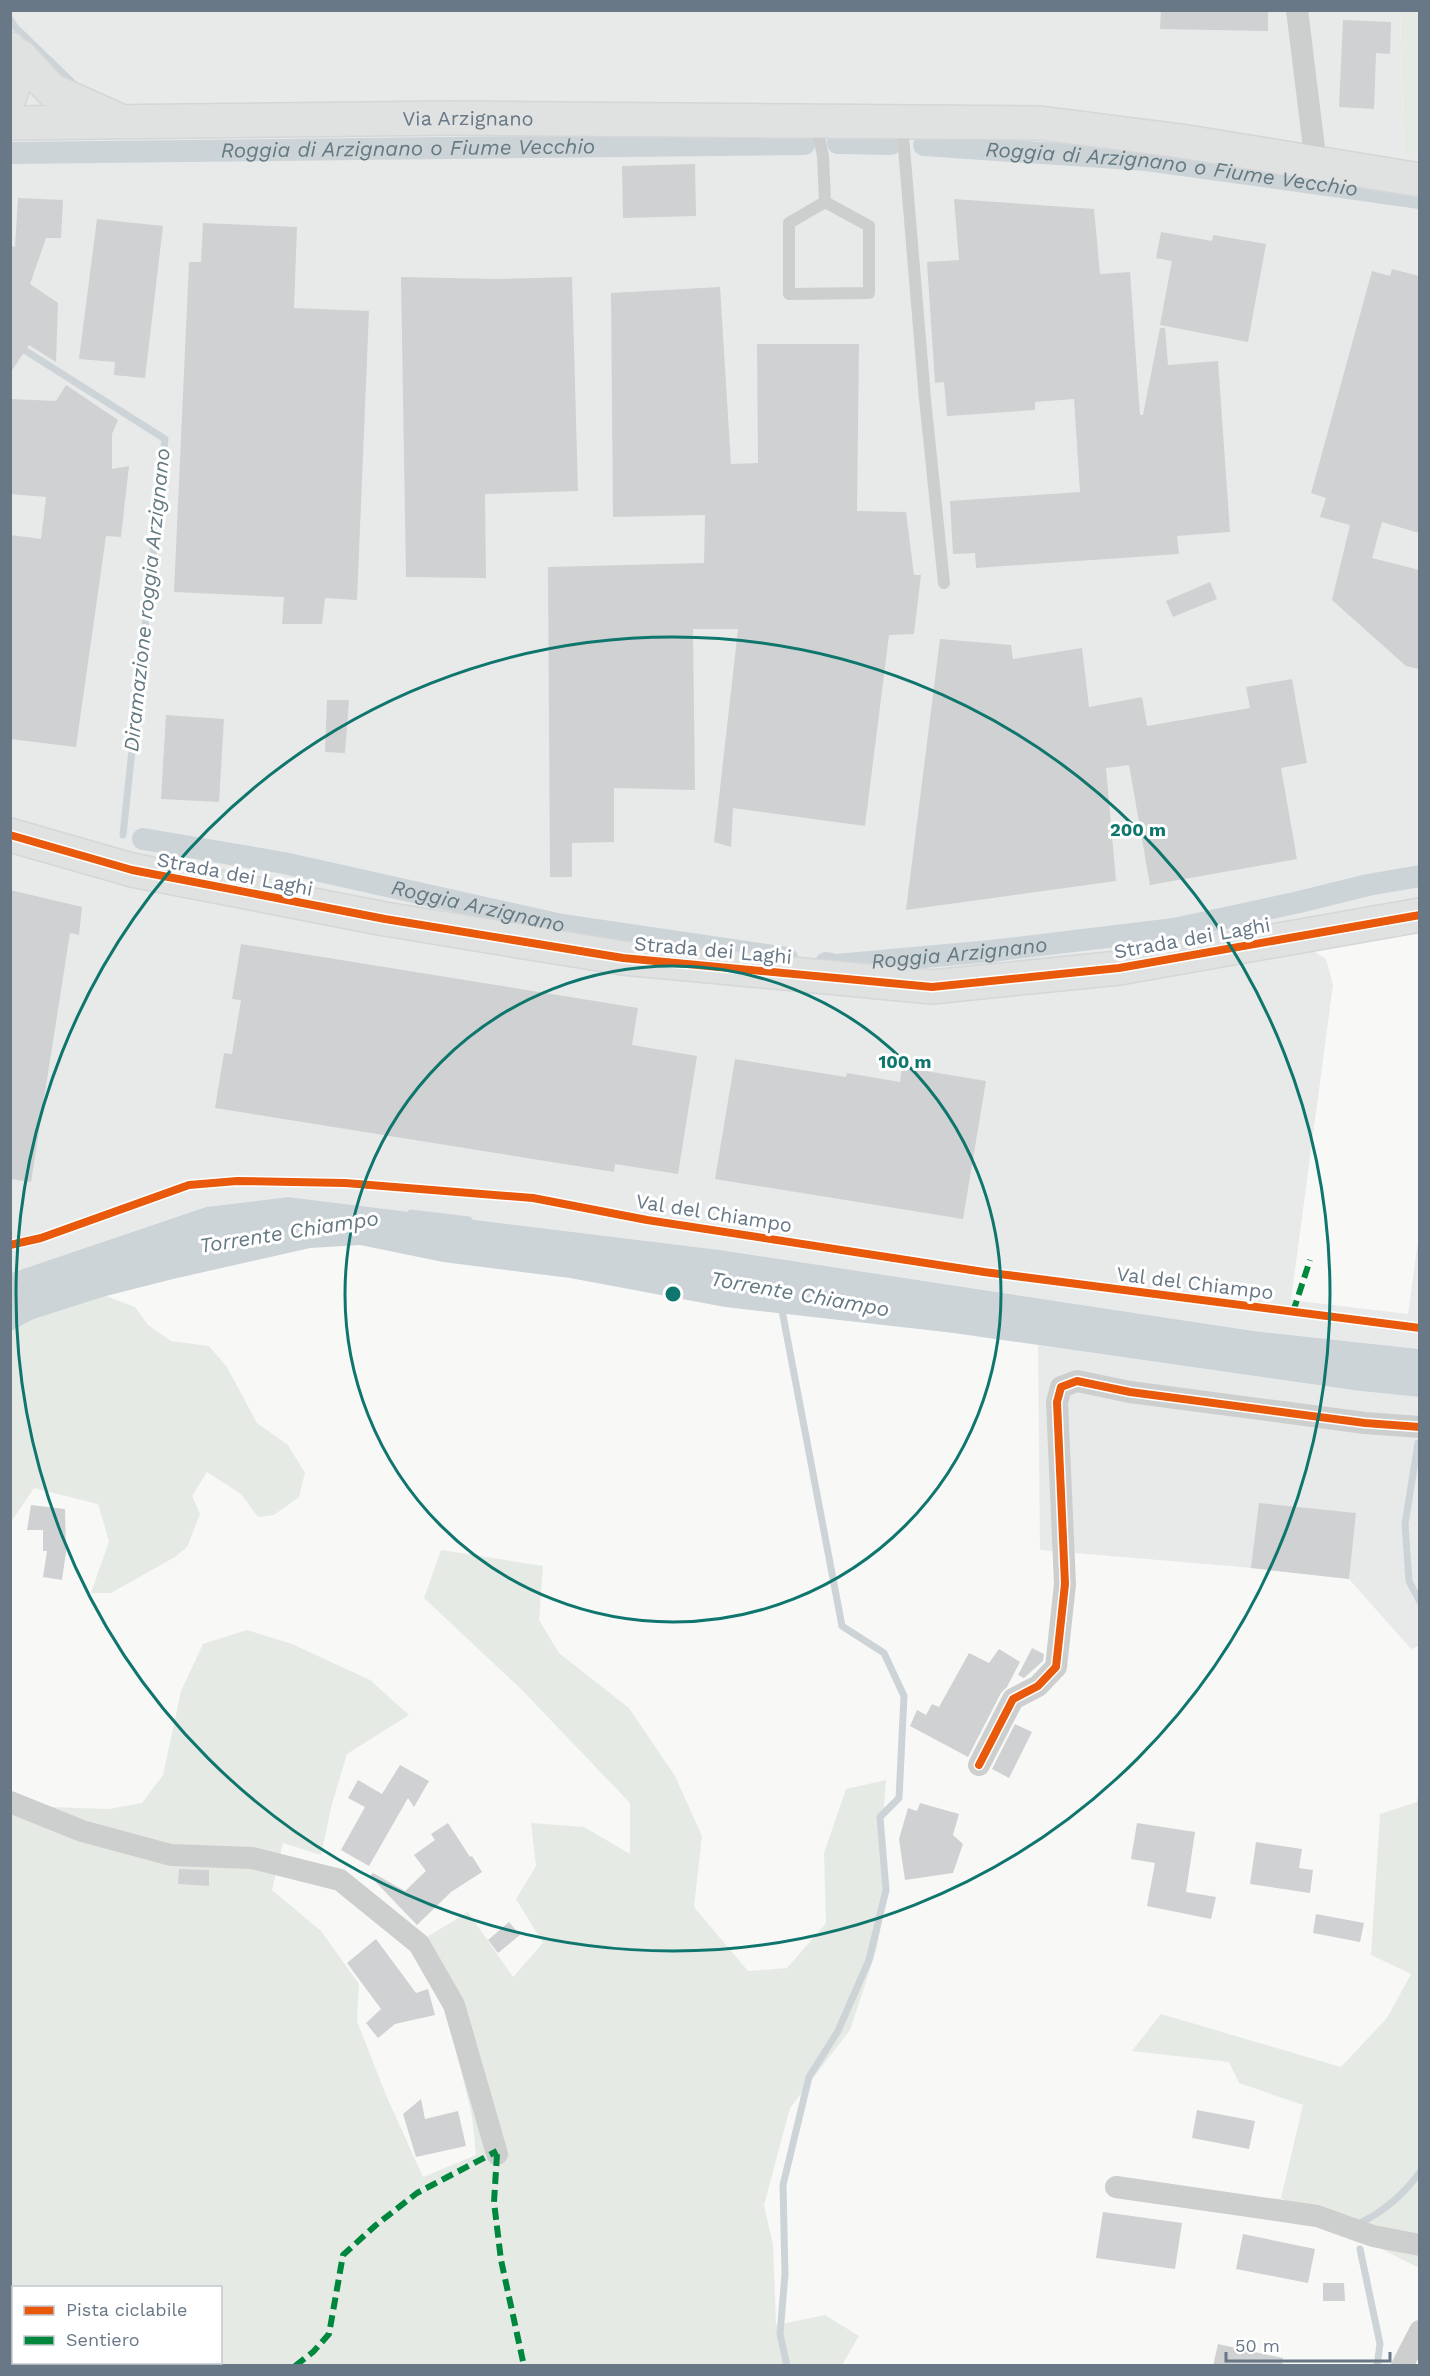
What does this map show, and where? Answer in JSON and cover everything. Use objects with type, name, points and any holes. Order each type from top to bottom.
[{"type":"street","points":[[1297,10],[1316,164]]},
{"type":"street","points":[[10,96],[15,83],[15,64],[11,51]]},
{"type":"street","points":[[11,51],[21,57],[51,90],[127,123]]},
{"type":"street","name":"Via Arzignano","points":[[10,123],[451,118],[912,120],[1040,123],[1181,141],[1419,180]]},
{"type":"street","name":"Strada dei Laghi","points":[[10,835],[132,870],[385,919],[623,958],[932,987],[1119,968],[1419,915]]},
{"type":"street","points":[[979,1765],[1013,1699],[1038,1686],[1056,1667],[1065,1584],[1057,1402],[1061,1387],[1077,1382],[1365,1423],[1419,1427]]},
{"type":"street","points":[[10,1802],[82,1831],[171,1855],[252,1858],[340,1880],[419,1944],[425,1954],[454,2005],[497,2154]]},
{"type":"street","points":[[1116,2187],[1317,2216],[1373,2236],[1419,2244]]},
{"type":"street","points":[[1402,2366],[1419,2331]]},
{"type":"lane","points":[[816,120],[823,156],[825,202]]},
{"type":"lane","points":[[912,120],[925,399],[944,583]]},
{"type":"lane","points":[[825,202],[869,226],[869,293],[789,294],[789,223],[825,202]]},
{"type":"shaded area","points":[[10,11],[1400,11],[1404,155],[1420,157],[1419,927],[1309,948],[1326,959],[1333,985],[1291,1300],[1408,1314],[1419,1234],[1419,1349],[1254,1331],[720,1250],[288,1197],[206,1207],[11,1273]]},
{"type":"shaded area","points":[[1400,11],[1419,11],[1419,157],[1404,155]]},
{"type":"shaded area","points":[[106,1296],[135,1307],[148,1325],[171,1341],[209,1346],[227,1367],[257,1423],[288,1445],[305,1473],[299,1497],[274,1515],[258,1517],[241,1494],[207,1472],[192,1496],[200,1514],[187,1547],[175,1557],[111,1593],[91,1593],[109,1541],[98,1504],[34,1488],[11,1522],[11,1331],[34,1319]]},
{"type":"shaded area","points":[[1038,1345],[1360,1391],[1419,1397],[1419,1646],[1411,1649],[1349,1579],[1252,1568],[1040,1550]]},
{"type":"shaded area","points":[[441,1550],[543,1566],[539,1620],[559,1653],[629,1708],[675,1776],[702,1836],[694,1907],[748,1971],[787,1968],[826,1923],[824,1853],[846,1789],[886,1780],[883,1817],[886,1897],[877,1948],[850,2030],[790,2108],[764,2205],[773,2245],[776,2325],[825,2315],[859,2336],[842,2365],[11,2365],[10,1815],[48,1807],[108,1809],[142,1803],[163,1775],[181,1691],[203,1644],[247,1630],[292,1644],[370,1680],[409,1715],[347,1754],[332,1804],[321,1855],[283,1843],[272,1890],[321,1931],[359,1984],[357,2021],[386,2095],[423,2177],[476,2155],[472,2116],[447,2013],[412,1946],[468,1912],[513,1977],[543,1943],[516,1899],[536,1866],[531,1823],[584,1827],[630,1854],[630,1803],[520,1688],[424,1598]]},
{"type":"shaded area","points":[[1419,1790],[1419,2268],[1281,2198],[1303,2105],[1239,2083],[1229,2062],[1132,2051],[1161,2014],[1341,2067],[1387,2018],[1411,1974],[1371,1955],[1380,1814],[1417,1802]]},
{"type":"water","points":[[288,1197],[720,1250],[1254,1331],[1419,1349],[1419,1397],[1360,1391],[954,1333],[725,1307],[570,1278],[443,1262],[360,1245],[310,1248],[173,1279],[106,1296],[34,1319],[11,1331],[11,1273],[206,1207]]},
{"type":"building","points":[[1161,10],[1268,10],[1268,31],[1160,29]]},
{"type":"building","points":[[1343,20],[1391,22],[1390,54],[1376,53],[1374,109],[1339,107]]},
{"type":"building","points":[[695,164],[696,216],[623,218],[622,166]]},
{"type":"building","points":[[18,198],[63,200],[61,238],[46,238],[30,284],[58,303],[56,362],[29,345],[10,373],[10,246],[15,247]]},
{"type":"building","points":[[954,199],[1094,209],[1100,274],[1130,272],[1140,415],[1143,415],[1160,328],[1165,328],[1168,365],[1218,361],[1230,532],[1177,536],[1179,554],[976,568],[975,553],[953,554],[950,501],[1080,492],[1074,399],[1035,402],[1035,410],[947,416],[944,382],[935,383],[927,262],[959,260]]},
{"type":"building","points":[[97,219],[163,226],[145,378],[114,375],[115,362],[79,359]]},
{"type":"building","points":[[203,223],[297,227],[294,308],[369,311],[357,600],[325,598],[322,624],[282,624],[284,597],[174,592],[189,262],[201,262]]},
{"type":"building","points":[[1161,232],[1212,241],[1213,235],[1266,244],[1248,342],[1160,325],[1172,261],[1156,258]]},
{"type":"building","points":[[1392,269],[1419,276],[1419,533],[1382,522],[1372,558],[1419,570],[1419,669],[1406,666],[1332,600],[1350,525],[1320,517],[1326,498],[1311,493],[1372,271],[1390,276]]},
{"type":"building","points":[[401,277],[496,279],[572,277],[578,491],[485,494],[486,578],[406,577]]},
{"type":"building","points":[[720,287],[731,464],[758,463],[757,344],[859,344],[857,511],[906,512],[914,575],[921,575],[914,634],[889,635],[865,826],[733,808],[731,847],[714,842],[738,629],[693,629],[695,790],[614,788],[614,842],[572,843],[572,877],[550,877],[548,567],[704,563],[705,515],[613,517],[611,293]]},
{"type":"building","points":[[66,385],[118,420],[112,434],[112,469],[129,466],[121,537],[106,536],[76,747],[10,739],[10,535],[41,539],[46,497],[10,494],[10,399],[56,401]]},
{"type":"building","points":[[1210,582],[1217,599],[1173,617],[1166,601]]},
{"type":"building","points":[[940,639],[1011,645],[1013,659],[1082,648],[1089,707],[1142,697],[1147,726],[1250,708],[1246,687],[1292,679],[1307,763],[1281,768],[1297,859],[1150,885],[1129,765],[1106,768],[1116,881],[906,910]]},
{"type":"building","points":[[327,700],[349,700],[345,753],[325,752]]},
{"type":"building","points":[[166,715],[224,719],[219,802],[161,799]]},
{"type":"building","points":[[10,890],[82,907],[79,935],[70,933],[31,1182],[10,1179]]},
{"type":"building","points":[[241,944],[638,1008],[632,1045],[697,1056],[678,1174],[615,1164],[614,1172],[215,1108],[224,1053],[232,1054],[241,1000],[232,999]]},
{"type":"building","points":[[735,1059],[846,1077],[847,1073],[900,1082],[902,1067],[986,1081],[963,1219],[715,1179]]},
{"type":"building","points":[[1259,1503],[1356,1513],[1349,1579],[1251,1568]]},
{"type":"building","points":[[31,1505],[65,1509],[66,1552],[62,1580],[43,1577],[47,1551],[43,1551],[43,1530],[27,1530]]},
{"type":"building","points":[[1032,1648],[1044,1654],[1043,1661],[1024,1678],[1018,1675]]},
{"type":"building","points":[[999,1649],[1020,1662],[968,1757],[910,1726],[917,1710],[926,1715],[932,1704],[939,1707],[969,1653],[989,1663]]},
{"type":"building","points":[[1015,1724],[1032,1732],[1009,1778],[992,1769]]},
{"type":"building","points":[[400,1765],[429,1781],[414,1807],[408,1798],[369,1866],[341,1850],[365,1807],[348,1798],[358,1780],[382,1794]]},
{"type":"building","points":[[920,1803],[959,1814],[953,1835],[963,1844],[953,1873],[905,1880],[899,1839],[908,1808],[917,1811]]},
{"type":"building","points":[[448,1823],[482,1872],[451,1892],[417,1925],[370,1876],[373,1873],[405,1891],[426,1871],[414,1855],[435,1840],[431,1834]]},
{"type":"building","points":[[1137,1823],[1195,1832],[1186,1892],[1216,1897],[1211,1919],[1147,1906],[1155,1863],[1131,1859]]},
{"type":"building","points":[[1256,1842],[1302,1849],[1299,1868],[1313,1870],[1310,1893],[1250,1884]]},
{"type":"building","points":[[179,1869],[209,1870],[209,1886],[178,1884]]},
{"type":"building","points":[[1316,1914],[1364,1923],[1360,1942],[1313,1933]]},
{"type":"building","points":[[509,1922],[520,1935],[498,1953],[488,1940]]},
{"type":"building","points":[[376,1939],[416,1993],[428,1989],[435,2015],[395,2024],[378,2038],[366,2023],[381,2009],[347,1963]]},
{"type":"building","points":[[421,2099],[425,2119],[458,2111],[466,2146],[416,2157],[403,2114]]},
{"type":"building","points":[[1197,2110],[1255,2121],[1249,2149],[1192,2138]]},
{"type":"building","points":[[1103,2212],[1182,2223],[1175,2269],[1096,2258]]},
{"type":"building","points":[[1243,2234],[1315,2249],[1308,2283],[1236,2269]]},
{"type":"building","points":[[1323,2283],[1344,2283],[1345,2301],[1323,2301]]},
{"type":"building","points":[[1218,2344],[1283,2358],[1282,2366],[1213,2366]]},
{"type":"waterway","points":[[10,19],[15,27],[74,84]]},
{"type":"waterway","name":"Roggia di Arzignano o Fiume Vecchio","points":[[838,143],[891,144]]},
{"type":"waterway","name":"Roggia di Arzignano o Fiume Vecchio","points":[[10,153],[804,144]]},
{"type":"waterway","name":"Roggia di Arzignano o Fiume Vecchio","points":[[924,145],[1146,160],[1420,198]]},
{"type":"waterway","name":"Diramazione roggia Arzignano","points":[[18,346],[165,439],[123,835]]},
{"type":"waterway","name":"Roggia Arzignano","points":[[143,839],[284,863],[562,925],[787,958]]},
{"type":"waterway","name":"Roggia Arzignano","points":[[826,963],[836,965],[991,951],[1174,929],[1368,885],[1420,876]]},
{"type":"waterway","name":"Torrente Chiampo","points":[[411,1213],[469,1220]]},
{"type":"waterway","points":[[781,1305],[842,1626],[884,1653],[904,1696],[899,1798],[880,1817],[886,1890],[869,1960],[838,2031],[809,2077],[783,2185],[785,2274],[780,2334],[787,2366]]},
{"type":"waterway","points":[[1418,1443],[1405,1524],[1409,1581],[1420,1602]]},
{"type":"waterway","points":[[1362,2222],[1394,2201],[1420,2172]]},
{"type":"waterway","points":[[1360,2249],[1380,2344],[1377,2366]]},
{"type":"marked path","points":[[1293,1312],[1310,1260]]},
{"type":"marked path","points":[[295,2366],[313,2352],[329,2334],[343,2255],[376,2225],[417,2193],[497,2151]]},
{"type":"marked path","points":[[497,2154],[494,2202],[501,2260],[524,2366]]},
{"type":"cycle path","points":[[10,835],[132,870],[385,919],[623,958],[932,987],[1119,968],[1420,915]]},
{"type":"cycle path","name":"Val del Chiampo","points":[[10,1245],[41,1238],[189,1185],[237,1181],[345,1183],[533,1198],[647,1220],[984,1272],[1420,1328]]},
{"type":"cycle path","points":[[979,1765],[1013,1699],[1038,1686],[1056,1667],[1065,1584],[1057,1402],[1061,1387],[1077,1381],[1130,1392],[1365,1423],[1420,1427]]}]
